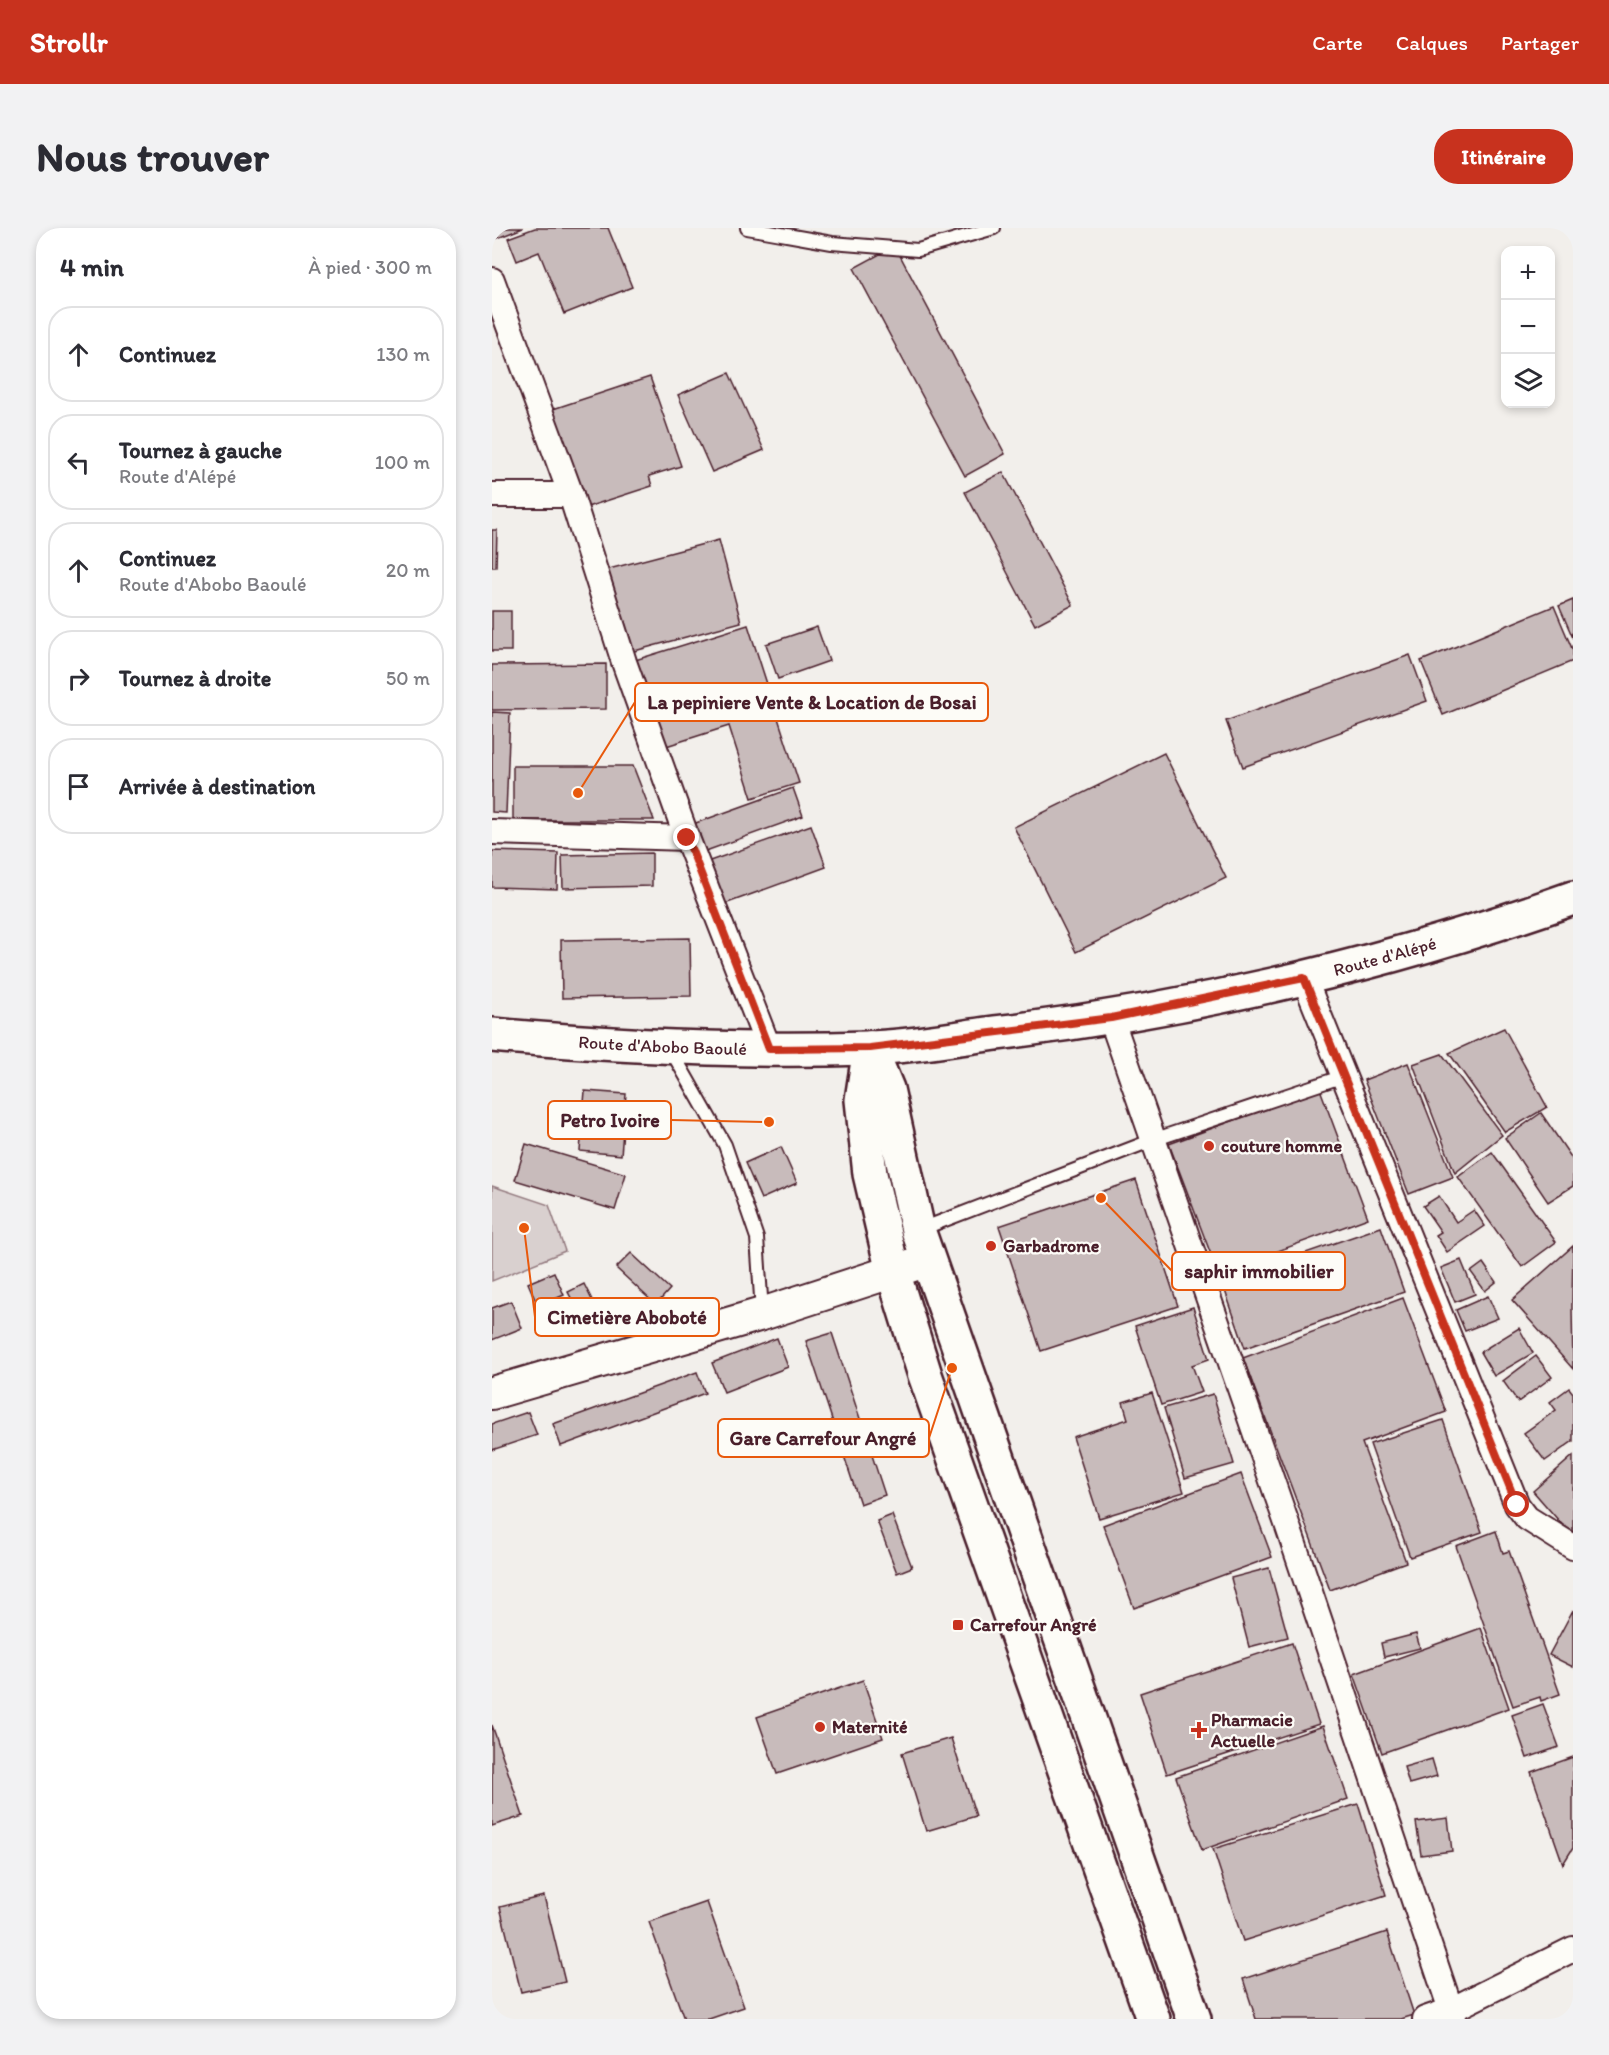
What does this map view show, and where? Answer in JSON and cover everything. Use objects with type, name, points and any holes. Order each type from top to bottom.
[{"type":"main road","name":"Route d'Alépé","points":[[870,1048],[1111,1018],[1304,978],[1482,930],[1573,898]]},
{"type":"main road","name":"Route d'Abobo Baoulé","points":[[492,1035],[769,1049],[870,1048]]},
{"type":"main road","points":[[870,1048],[887,1089],[923,1245],[1194,2019]]},
{"type":"main road","points":[[870,1048],[862,1100],[870,1174],[893,1272],[926,1375],[1153,2019]]},
{"type":"street","points":[[492,280],[571,495],[624,662],[687,838],[769,1049]]},
{"type":"street","points":[[492,495],[571,495]]},
{"type":"street","points":[[492,832],[687,838]]},
{"type":"street","points":[[1304,978],[1517,1505],[1527,1518],[1573,1547]]},
{"type":"street","points":[[1111,1018],[1453,2014]]},
{"type":"street","points":[[492,1393],[762,1314],[893,1272],[923,1245]]},
{"type":"street","points":[[1425,2019],[1453,2014],[1573,1949]]},
{"type":"lane","points":[[747,228],[832,243],[918,250],[994,228]]},
{"type":"lane","points":[[669,1045],[724,1145],[757,1238],[762,1314]]},
{"type":"lane","points":[[923,1245],[1153,1140],[1344,1076]]},
{"type":"shaded area","points":[[492,1186],[549,1205],[565,1251],[492,1281]]},
{"type":"building","points":[[492,228],[523,228],[495,239]]},
{"type":"building","points":[[535,228],[608,228],[632,287],[564,314],[539,252],[517,261],[508,238]]},
{"type":"building","points":[[895,246],[1005,454],[965,476],[854,268]]},
{"type":"building","points":[[729,373],[764,450],[712,472],[678,395]]},
{"type":"building","points":[[650,377],[681,466],[649,476],[652,486],[584,508],[550,410]]},
{"type":"building","points":[[1003,472],[1073,605],[1035,625],[965,492]]},
{"type":"building","points":[[492,530],[497,530],[496,567],[492,567]]},
{"type":"building","points":[[719,540],[741,622],[627,653],[605,570]]},
{"type":"building","points":[[1573,600],[1573,638],[1559,606]]},
{"type":"building","points":[[1554,606],[1573,651],[1573,661],[1443,715],[1421,661]]},
{"type":"building","points":[[492,611],[511,611],[511,651],[492,651]]},
{"type":"building","points":[[748,625],[799,783],[752,798],[729,726],[660,748],[632,661]]},
{"type":"building","points":[[817,627],[829,661],[778,679],[766,644]]},
{"type":"building","points":[[1410,655],[1427,701],[1243,767],[1226,721]]},
{"type":"building","points":[[606,664],[606,709],[492,710],[492,665]]},
{"type":"building","points":[[492,712],[510,713],[506,813],[492,812]]},
{"type":"building","points":[[1164,753],[1226,878],[1076,952],[1014,827]]},
{"type":"building","points":[[513,766],[633,766],[654,820],[513,820]]},
{"type":"building","points":[[793,788],[803,816],[703,852],[693,824]]},
{"type":"building","points":[[811,825],[826,867],[722,905],[707,862]]},
{"type":"building","points":[[492,851],[558,853],[557,889],[492,887]]},
{"type":"building","points":[[652,853],[652,886],[563,888],[562,855]]},
{"type":"building","points":[[690,938],[691,996],[562,998],[561,940]]},
{"type":"building","points":[[1504,1028],[1547,1107],[1505,1132],[1449,1053]]},
{"type":"building","points":[[1442,1054],[1502,1135],[1455,1173],[1413,1064]]},
{"type":"building","points":[[1408,1063],[1453,1177],[1409,1194],[1364,1080]]},
{"type":"building","points":[[1320,1089],[1368,1218],[1218,1273],[1169,1144]]},
{"type":"building","points":[[585,1091],[626,1094],[621,1155],[580,1151]]},
{"type":"building","points":[[1541,1113],[1573,1160],[1573,1186],[1548,1202],[1505,1138]]},
{"type":"building","points":[[526,1144],[626,1174],[615,1210],[515,1180]]},
{"type":"building","points":[[781,1147],[797,1183],[761,1199],[745,1163]]},
{"type":"building","points":[[1492,1152],[1556,1242],[1522,1267],[1458,1177]]},
{"type":"building","points":[[1136,1180],[1178,1306],[1041,1351],[999,1226]]},
{"type":"building","points":[[1439,1196],[1456,1222],[1474,1210],[1485,1226],[1447,1252],[1436,1235],[1441,1232],[1423,1206]]},
{"type":"building","points":[[1381,1227],[1404,1292],[1245,1348],[1222,1282]]},
{"type":"building","points":[[1573,1246],[1572,1307],[1573,1369],[1512,1300]]},
{"type":"building","points":[[631,1253],[670,1289],[656,1305],[616,1268]]},
{"type":"building","points":[[1461,1260],[1475,1294],[1455,1302],[1441,1268]]},
{"type":"building","points":[[1483,1263],[1496,1282],[1485,1291],[1471,1272]]},
{"type":"building","points":[[554,1272],[564,1295],[538,1306],[528,1283]]},
{"type":"building","points":[[584,1284],[600,1316],[585,1324],[568,1292]]},
{"type":"building","points":[[1488,1296],[1498,1318],[1465,1331],[1456,1310]]},
{"type":"building","points":[[1403,1298],[1446,1412],[1362,1443],[1406,1562],[1330,1590],[1243,1358]]},
{"type":"building","points":[[511,1301],[522,1328],[492,1340],[492,1308]]},
{"type":"building","points":[[1193,1307],[1209,1359],[1192,1365],[1202,1392],[1161,1405],[1135,1326]]},
{"type":"building","points":[[1519,1328],[1533,1353],[1494,1376],[1480,1352]]},
{"type":"building","points":[[832,1333],[885,1495],[860,1504],[806,1341]]},
{"type":"building","points":[[777,1338],[788,1367],[724,1392],[712,1363]]},
{"type":"building","points":[[1536,1356],[1552,1377],[1518,1402],[1503,1381]]},
{"type":"building","points":[[697,1372],[705,1393],[561,1446],[553,1424]]},
{"type":"building","points":[[1569,1388],[1573,1393],[1573,1441],[1545,1461],[1524,1433],[1556,1410],[1550,1402]]},
{"type":"building","points":[[1152,1393],[1184,1492],[1099,1518],[1073,1437],[1128,1419],[1123,1402]]},
{"type":"building","points":[[1213,1394],[1234,1464],[1185,1478],[1164,1408]]},
{"type":"building","points":[[528,1412],[537,1435],[492,1450],[492,1424]]},
{"type":"building","points":[[1443,1420],[1482,1532],[1410,1557],[1370,1444]]},
{"type":"building","points":[[1573,1456],[1573,1537],[1533,1491]]},
{"type":"building","points":[[1241,1474],[1272,1557],[1134,1608],[1103,1525]]},
{"type":"building","points":[[892,1515],[912,1567],[897,1573],[877,1521]]},
{"type":"building","points":[[1496,1531],[1503,1553],[1509,1551],[1560,1694],[1541,1701],[1540,1697],[1513,1706],[1456,1546]]},
{"type":"building","points":[[1269,1568],[1288,1637],[1249,1647],[1231,1578]]},
{"type":"building","points":[[1573,1610],[1573,1667],[1549,1655]]},
{"type":"building","points":[[1481,1628],[1509,1708],[1382,1753],[1354,1674]]},
{"type":"building","points":[[1416,1634],[1420,1648],[1384,1657],[1381,1643]]},
{"type":"building","points":[[1292,1643],[1319,1724],[1167,1774],[1140,1693]]},
{"type":"building","name":"Maternité","points":[[863,1680],[883,1738],[777,1774],[757,1717]]},
{"type":"building","points":[[1543,1704],[1559,1747],[1527,1758],[1512,1715]]},
{"type":"building","points":[[492,1725],[523,1816],[492,1826]]},
{"type":"building","points":[[1323,1726],[1348,1799],[1202,1850],[1176,1777]]},
{"type":"building","points":[[951,1738],[976,1816],[926,1831],[902,1753]]},
{"type":"building","points":[[1573,1757],[1573,1848],[1563,1864],[1531,1772]]},
{"type":"building","points":[[1432,1759],[1437,1776],[1409,1784],[1404,1767]]},
{"type":"building","points":[[1358,1804],[1386,1895],[1243,1941],[1213,1849]]},
{"type":"building","points":[[1448,1818],[1452,1851],[1421,1855],[1416,1822]]},
{"type":"building","points":[[544,1896],[565,1982],[521,1992],[500,1907]]},
{"type":"building","points":[[707,1902],[744,2007],[709,2019],[684,2019],[649,1922]]},
{"type":"building","points":[[1387,1932],[1414,2015],[1401,2019],[1256,2019],[1243,1979]]},
{"type":"place","name":"La pepiniere Vente & Location de Bosai","points":[[578,793]]},
{"type":"place","name":"Petro Ivoire","points":[[769,1122]]},
{"type":"place","name":"couture homme","points":[[1209,1146]]},
{"type":"place","name":"saphir immobilier","points":[[1101,1198]]},
{"type":"place","name":"Cimetière Aboboté","points":[[524,1228]]},
{"type":"place","name":"Garbadrome","points":[[991,1246]]},
{"type":"place","name":"Gare Carrefour Angré","points":[[952,1368]]},
{"type":"place","name":"Carrefour Angré","points":[[958,1625]]},
{"type":"place","name":"Maternité","points":[[820,1727]]},
{"type":"place","name":"Pharmacie Actuelle","points":[[1199,1730]]},
{"type":"route","points":[[687,838],[769,1049],[870,1048],[1111,1018],[1304,978],[1517,1505]]}]
